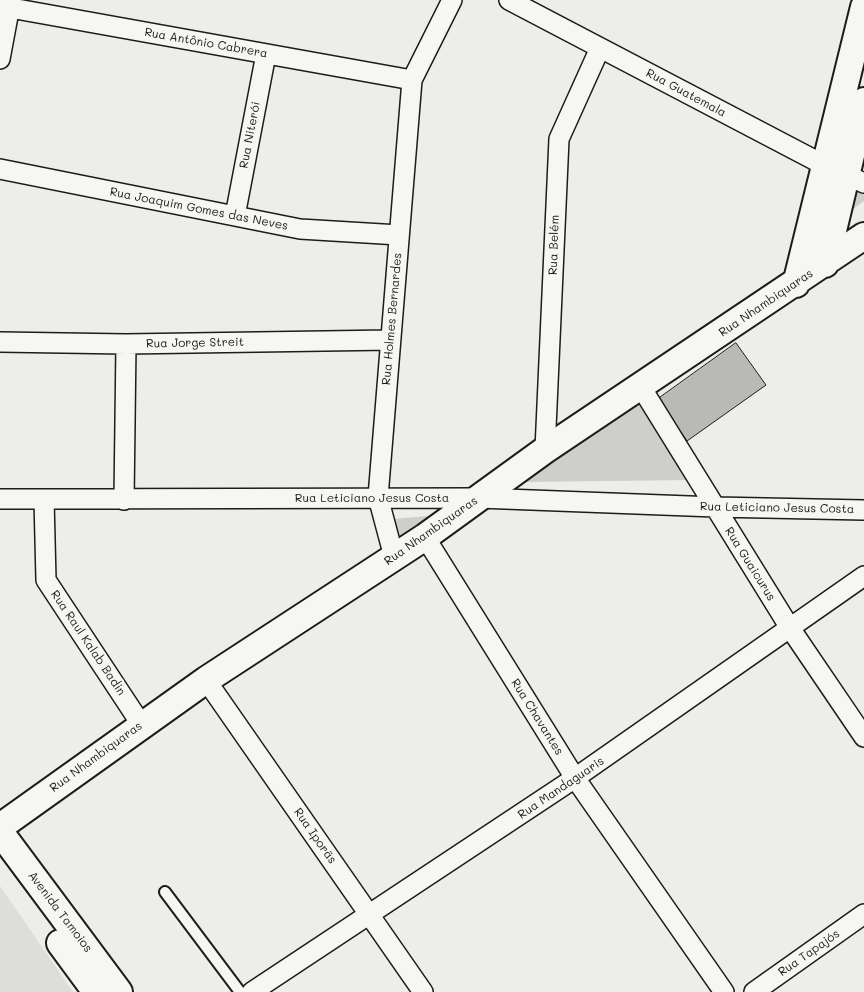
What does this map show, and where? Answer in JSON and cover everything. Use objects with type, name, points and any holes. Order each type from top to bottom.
[{"type":"street","points":[[412,80],[452,0]]},
{"type":"street","name":"Rua Guatemala","points":[[509,0],[845,174]]},
{"type":"street","points":[[0,59],[7,5]]},
{"type":"street","name":"Rua Antônio Cabrera","points":[[7,5],[412,80]]},
{"type":"street","points":[[796,284],[845,174],[864,8]]},
{"type":"street","name":"Rua Belém","points":[[545,450],[559,139],[600,48]]},
{"type":"street","name":"Rua Niterói","points":[[235,216],[266,54]]},
{"type":"street","name":"Rua Holmes Bernardes","points":[[394,556],[378,497],[412,80]]},
{"type":"street","points":[[825,264],[864,101]]},
{"type":"street","name":"Rua Joaquim Gomes das Neves","points":[[0,169],[300,229],[399,235]]},
{"type":"street","name":"Rua Nhambiquaras","points":[[0,827],[141,724],[425,537],[545,450],[796,284],[864,236]]},
{"type":"street","name":"Rua Jorge Streit","points":[[0,342],[126,344],[390,340]]},
{"type":"street","points":[[124,500],[126,344]]},
{"type":"street","name":"Rua Guaicurus","points":[[641,387],[790,628],[864,737]]},
{"type":"street","name":"Rua Leticiano Jesus Costa","points":[[0,499],[479,498],[715,507],[864,510]]},
{"type":"street","name":"Rua Raul Kalab Badin","points":[[44,499],[46,580],[141,724]]},
{"type":"street","name":"Rua Chavantes","points":[[425,537],[576,778],[724,992]]},
{"type":"street","name":"Rua Mandaguaris","points":[[252,992],[576,778],[864,576]]},
{"type":"street","name":"Rua Iporãs","points":[[206,680],[423,992]]},
{"type":"street","name":"Avenida Tamoios","points":[[0,832],[119,992]]},
{"type":"street","name":"Avenida Tamoios","points":[[0,861],[96,992]]},
{"type":"street","name":"Rua Tapajós","points":[[754,992],[864,914]]},
{"type":"lane","points":[[165,892],[240,992]]},
{"type":"shaded area","points":[[854,186],[864,193],[864,201],[844,216]]},
{"type":"shaded area","points":[[643,401],[693,480],[523,482]]},
{"type":"shaded area","points":[[439,515],[400,544],[393,519]]},
{"type":"shaded area","points":[[0,886],[73,992],[0,992]]},
{"type":"building","points":[[736,343],[766,385],[687,441],[658,399]]}]
